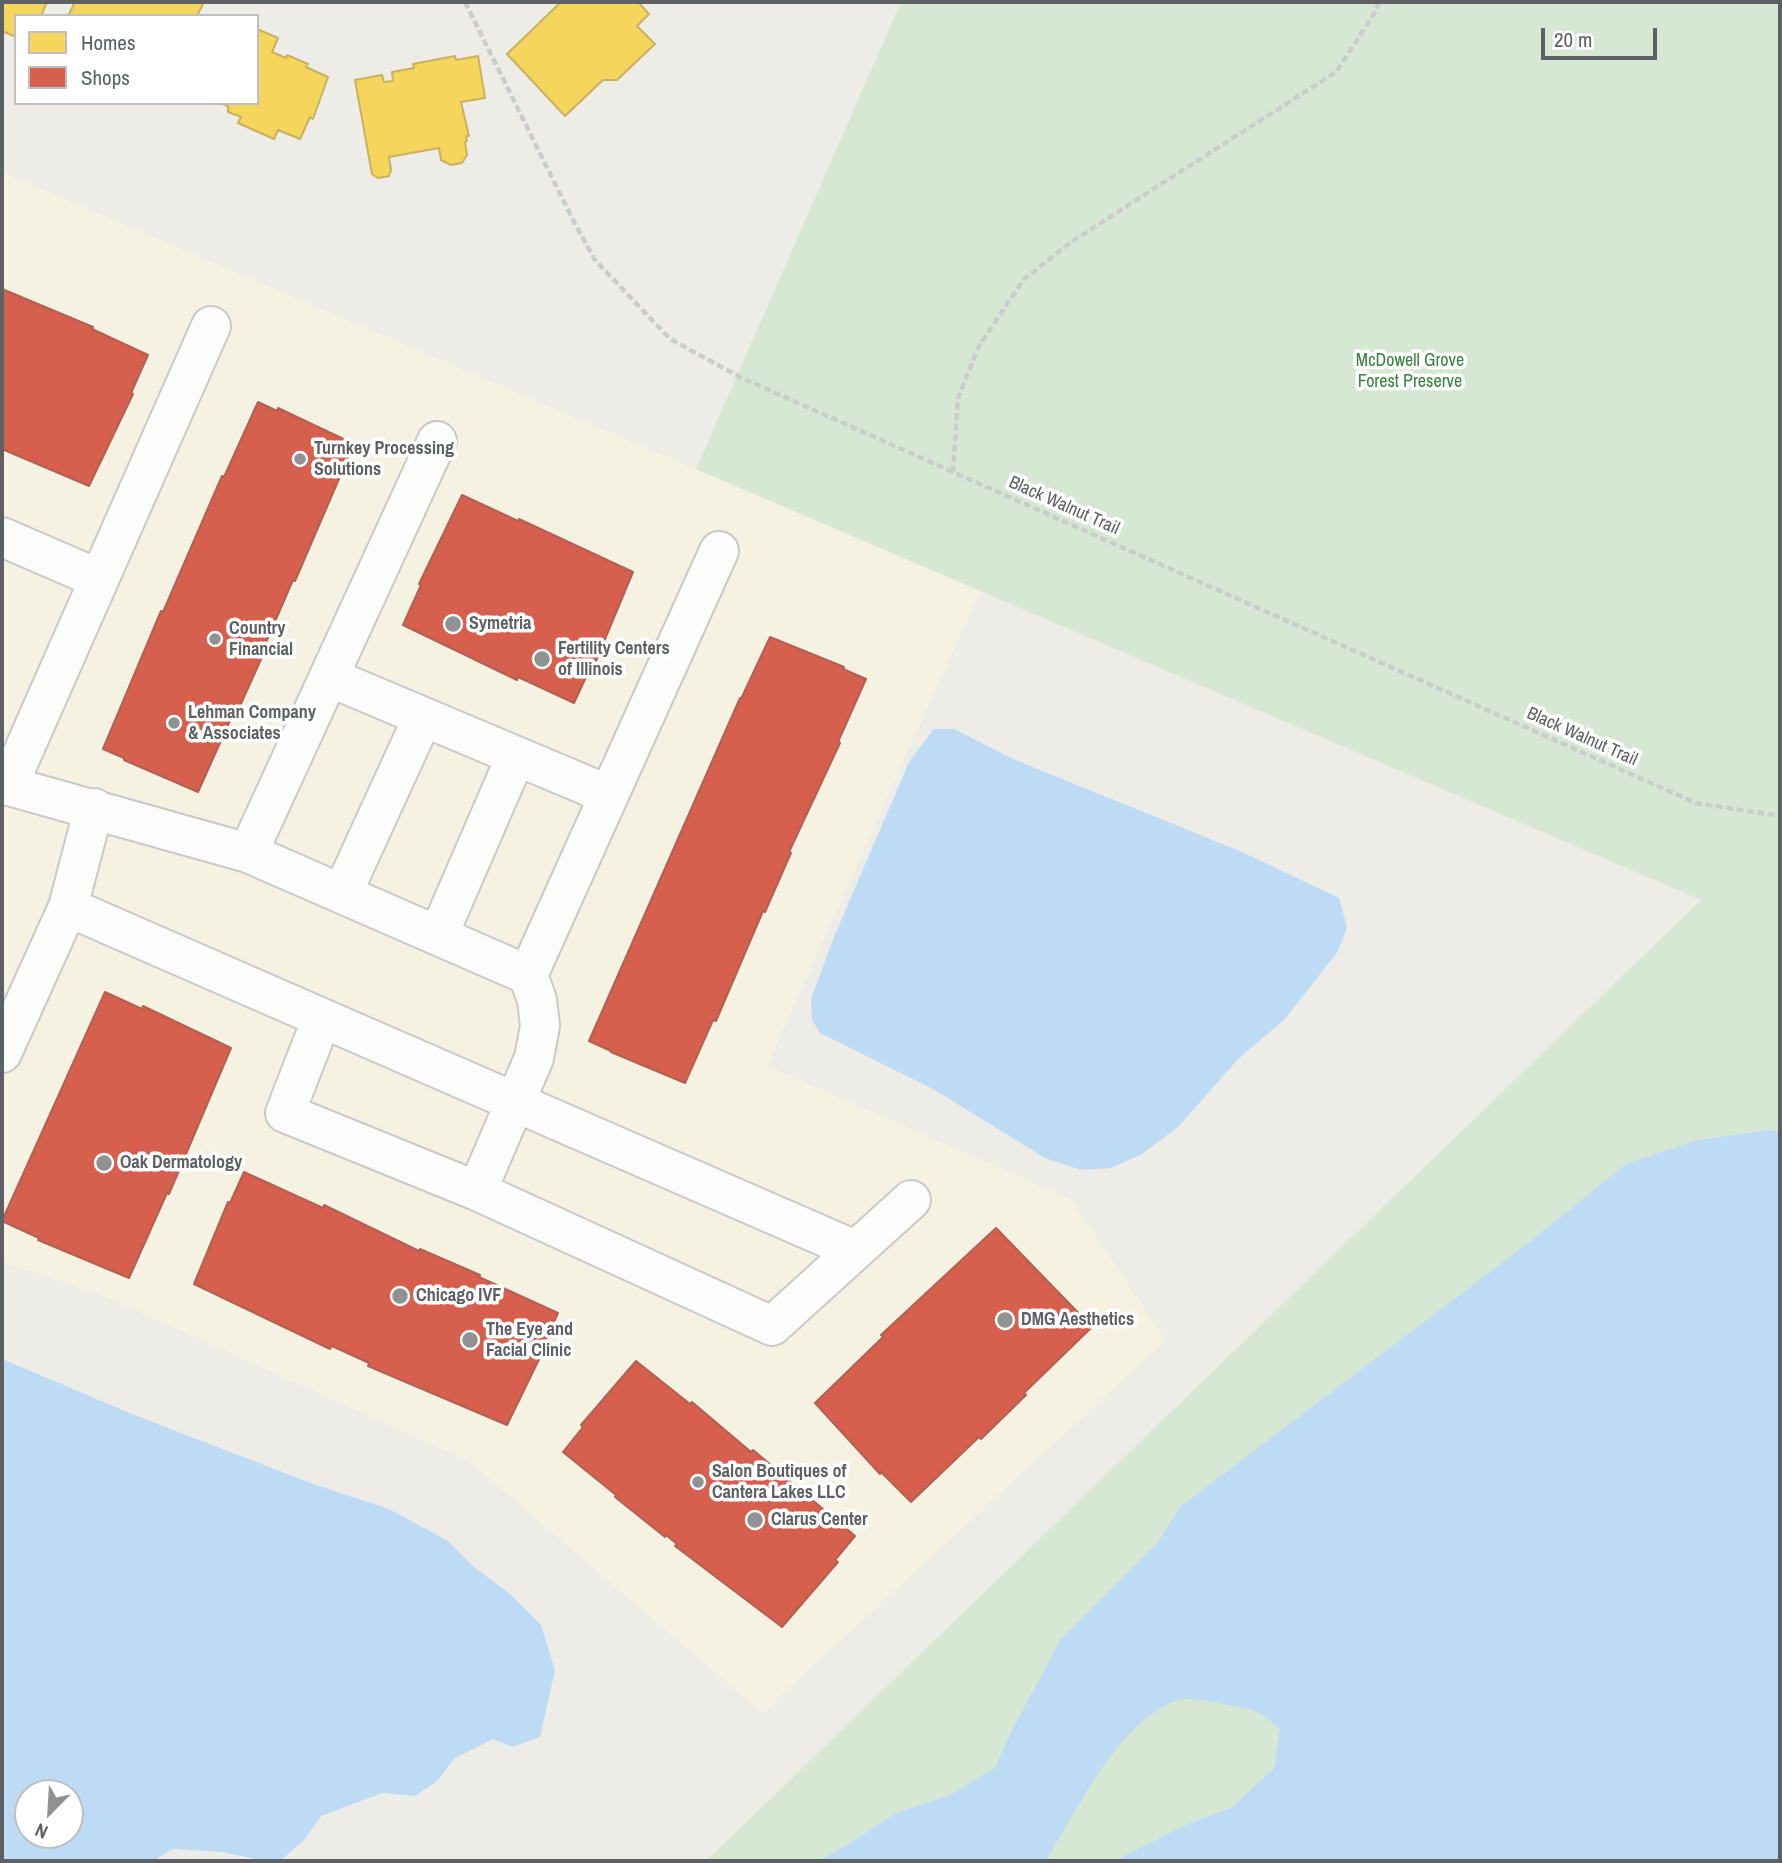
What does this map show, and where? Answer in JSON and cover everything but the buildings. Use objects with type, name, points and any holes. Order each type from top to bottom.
[{"type":"lane","points":[[211,326],[5,785],[248,853],[528,975]]},
{"type":"lane","points":[[248,853],[437,441]]},
{"type":"lane","points":[[4,545],[99,579]]},
{"type":"lane","points":[[477,1191],[534,1058],[540,1026],[537,1000],[528,975],[719,551]]},
{"type":"lane","points":[[329,677],[609,795]]},
{"type":"lane","points":[[342,894],[423,717]]},
{"type":"lane","points":[[438,936],[516,756]]},
{"type":"lane","points":[[2,1053],[68,907],[94,808]]},
{"type":"lane","points":[[68,907],[855,1251]]},
{"type":"lane","points":[[322,1018],[285,1113],[477,1191],[772,1326],[911,1200]]},
{"type":"path","name":"Black Walnut Trail","points":[[465,2],[575,225],[595,260],[670,339],[742,378],[1696,803],[1780,816]]},
{"type":"path","points":[[953,472],[958,398],[979,346],[1024,279],[1074,240],[1336,72],[1379,2]]},
{"type":"shaded area","points":[[2,172],[980,591],[767,1066],[1070,1199],[1166,1340],[762,1713],[469,1461],[100,1294],[2,1262]]},
{"type":"green space","name":"McDowell Grove Forest Preserve","points":[[901,2],[1780,2],[1780,1861],[706,1861],[1701,900],[696,469]]},
{"type":"water","points":[[934,729],[954,729],[1013,759],[1242,852],[1339,898],[1347,927],[1338,951],[1285,1019],[1239,1058],[1179,1126],[1142,1154],[1111,1168],[1082,1170],[1047,1159],[933,1089],[820,1033],[812,1020],[811,999],[834,937],[910,760]]},
{"type":"water","points":[[1771,1130],[1780,1132],[1780,1861],[1115,1861],[1183,1826],[1231,1808],[1274,1768],[1280,1729],[1272,1722],[1248,1709],[1206,1700],[1186,1699],[1175,1701],[1154,1713],[1134,1729],[1117,1748],[1100,1770],[1046,1861],[814,1861],[852,1842],[896,1813],[950,1795],[995,1768],[1012,1730],[1060,1641],[1157,1544],[1180,1507],[1536,1237],[1626,1164],[1698,1140]]},
{"type":"water","points":[[2,1359],[132,1414],[313,1484],[389,1509],[448,1541],[474,1567],[510,1594],[541,1625],[555,1670],[540,1737],[512,1747],[493,1739],[455,1758],[437,1781],[415,1796],[382,1793],[321,1816],[304,1840],[280,1861],[264,1861],[223,1852],[173,1849],[153,1861],[2,1861]]},
{"type":"place","name":"Turnkey Processing Solutions","points":[[300,459]]},
{"type":"place","name":"Symetria","points":[[453,624]]},
{"type":"place","name":"Country Financial","points":[[215,639]]},
{"type":"place","name":"Fertility Centers of Illinois","points":[[542,659]]},
{"type":"place","name":"Lehman Company & Associates","points":[[174,723]]},
{"type":"place","name":"Oak Dermatology","points":[[104,1163]]},
{"type":"place","name":"Chicago IVF","points":[[400,1296]]},
{"type":"place","name":"DMG Aesthetics","points":[[1005,1320]]},
{"type":"place","name":"The Eye and Facial Clinic","points":[[470,1340]]},
{"type":"place","name":"Salon Boutiques of Cantera Lakes LLC","points":[[698,1482]]},
{"type":"place","name":"Clarus Center","points":[[755,1520]]}]
